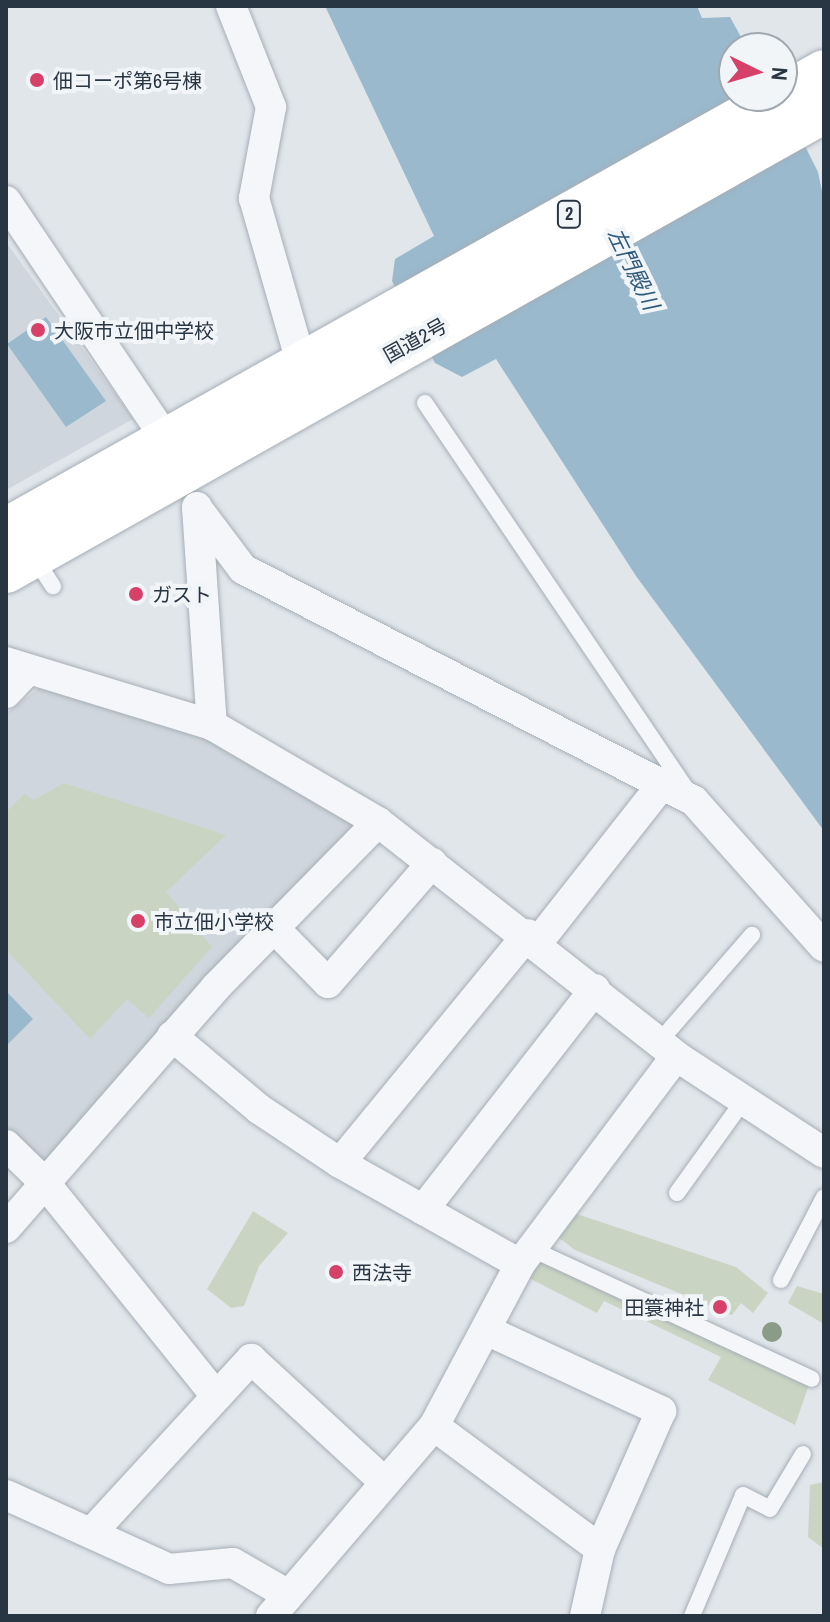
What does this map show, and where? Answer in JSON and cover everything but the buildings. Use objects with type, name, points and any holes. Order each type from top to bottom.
[{"type":"highway","name":"国道2号","points":[[798,87],[824,72]]},
{"type":"highway","name":"国道2号","points":[[366,347],[824,111]]},
{"type":"highway","name":"国道2号","points":[[24,561],[184,473],[306,381],[755,112]]},
{"type":"street","points":[[231,6],[271,107],[254,198],[306,381]]},
{"type":"street","points":[[6,201],[243,569],[659,788],[694,801],[824,947]]},
{"type":"street","points":[[184,473],[212,725]]},
{"type":"street","points":[[6,693],[17,666],[212,725],[378,822],[533,938],[668,1049],[824,1153]]},
{"type":"street","points":[[340,1163],[659,788]]},
{"type":"street","points":[[6,1228],[172,1036],[378,822]]},
{"type":"street","points":[[274,928],[328,983],[432,863]]},
{"type":"street","points":[[423,1210],[595,989]]},
{"type":"street","points":[[172,1036],[259,1109],[340,1163],[423,1210],[527,1257]]},
{"type":"street","points":[[6,1495],[93,1531],[169,1569],[233,1563],[278,1605],[434,1426],[527,1257],[668,1049]]},
{"type":"street","points":[[6,1145],[44,1182],[216,1396]]},
{"type":"street","points":[[488,1331],[661,1411],[600,1549],[585,1616]]},
{"type":"street","points":[[93,1531],[251,1359],[383,1481]]},
{"type":"street","points":[[434,1426],[600,1549]]},
{"type":"lane","points":[[425,403],[694,801]]},
{"type":"lane","points":[[668,1049],[752,935]]},
{"type":"lane","points":[[677,1193],[743,1101]]},
{"type":"lane","points":[[781,1280],[824,1197]]},
{"type":"lane","points":[[527,1257],[812,1379]]},
{"type":"lane","points":[[692,1616],[743,1495],[770,1509],[803,1454]]},
{"type":"shaded area","name":"大阪市立佃中学校","points":[[6,242],[133,419],[6,490]]},
{"type":"shaded area","name":"市立佃小学校","points":[[40,687],[192,728],[361,819],[53,1167],[37,1164],[6,1131],[6,714]]},
{"type":"green space","points":[[64,783],[226,835],[166,892],[212,947],[149,1018],[127,999],[90,1039],[6,950],[6,812],[24,794],[34,800]]},
{"type":"green space","points":[[253,1211],[288,1233],[259,1266],[244,1306],[231,1308],[207,1289]]},
{"type":"green space","points":[[574,1213],[736,1267],[768,1293],[753,1313],[741,1303],[732,1315],[575,1250],[558,1237]]},
{"type":"green space","points":[[538,1258],[810,1382],[795,1425],[708,1380],[721,1357],[604,1301],[597,1313],[527,1277]]},
{"type":"green space","points":[[797,1286],[824,1294],[824,1324],[788,1303]]},
{"type":"green space","points":[[824,1482],[824,1549],[808,1537],[810,1485]]},
{"type":"water","name":"左門殿川","points":[[325,6],[697,6],[702,18],[730,17],[738,32],[718,32],[718,112],[788,112],[818,172],[824,201],[824,831],[636,576],[496,359],[462,377],[435,363],[392,281],[395,259],[434,236]]},
{"type":"water","points":[[46,317],[106,401],[66,427],[7,344]]},
{"type":"water","points":[[6,991],[33,1019],[6,1046]]},
{"type":"place","name":"佃コーポ第6号棟","points":[[37,80]]},
{"type":"place","name":"大阪市立佃中学校","points":[[38,330]]},
{"type":"place","name":"ガスト","points":[[136,594]]},
{"type":"place","name":"市立佃小学校","points":[[138,921]]},
{"type":"place","name":"西法寺","points":[[336,1272]]},
{"type":"place","name":"田簑神社","points":[[720,1307]]}]
